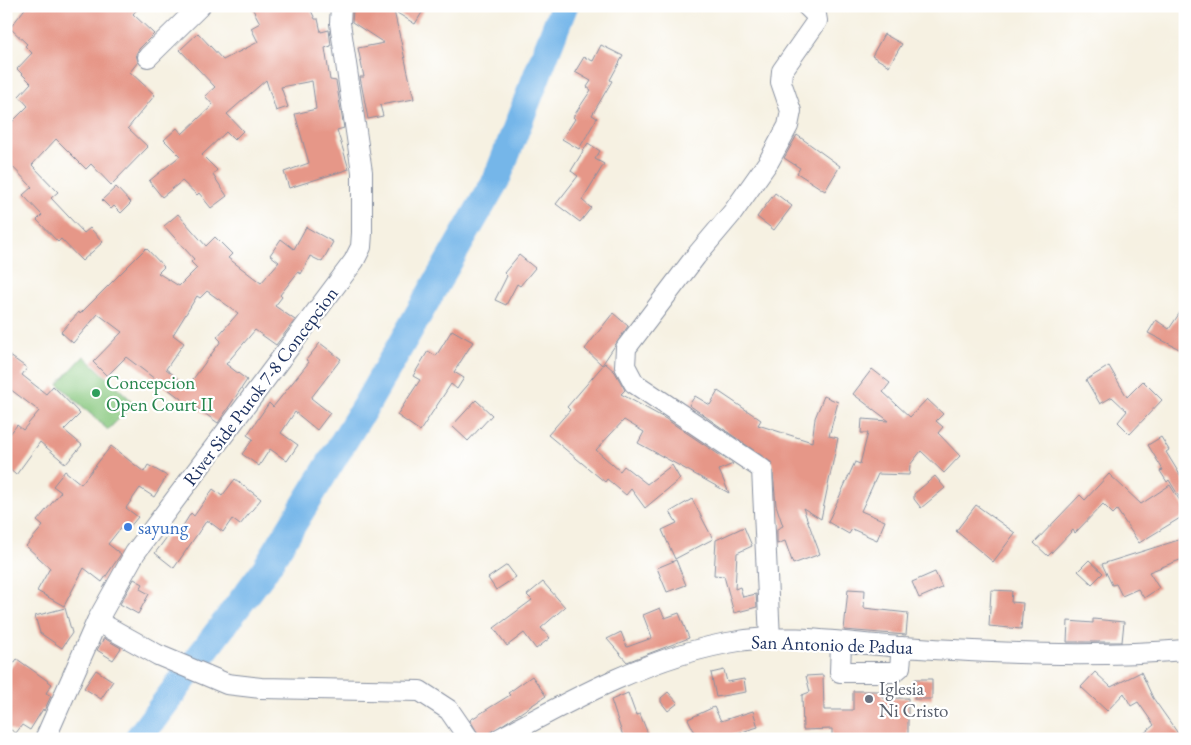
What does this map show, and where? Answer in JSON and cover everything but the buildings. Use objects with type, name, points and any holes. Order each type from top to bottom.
[{"type":"street","points":[[148,57],[200,6]]},
{"type":"street","name":"River Side Purok 7-8 Concepcion","points":[[46,739],[97,621],[135,552],[354,261],[361,247],[362,172],[340,24],[341,6]]},
{"type":"street","points":[[770,639],[762,469],[634,383],[625,366],[626,348],[696,256],[733,212],[769,161],[788,126],[791,111],[782,82],[782,71],[817,21],[816,15],[806,6]]},
{"type":"street","points":[[97,621],[158,655],[227,684],[261,688],[420,691],[449,710],[469,739]]},
{"type":"street","name":"San Antonio de Padua","points":[[499,739],[570,700],[674,657],[740,641],[770,639],[1039,654],[1136,654],[1185,650]]},
{"type":"street","points":[[841,643],[840,672],[894,672],[900,667],[902,647]]},
{"type":"green space","name":"Concepcion Open Court II","points":[[84,356],[134,403],[108,430],[58,384]]},
{"type":"waterway","points":[[138,739],[264,571],[366,405],[497,178],[564,6]]},
{"type":"place","name":"Concepcion Open Court II","points":[[96,393]]},
{"type":"place","name":"sayung","points":[[128,527]]},
{"type":"place","name":"Iglesia Ni Cristo","points":[[869,699]]}]
